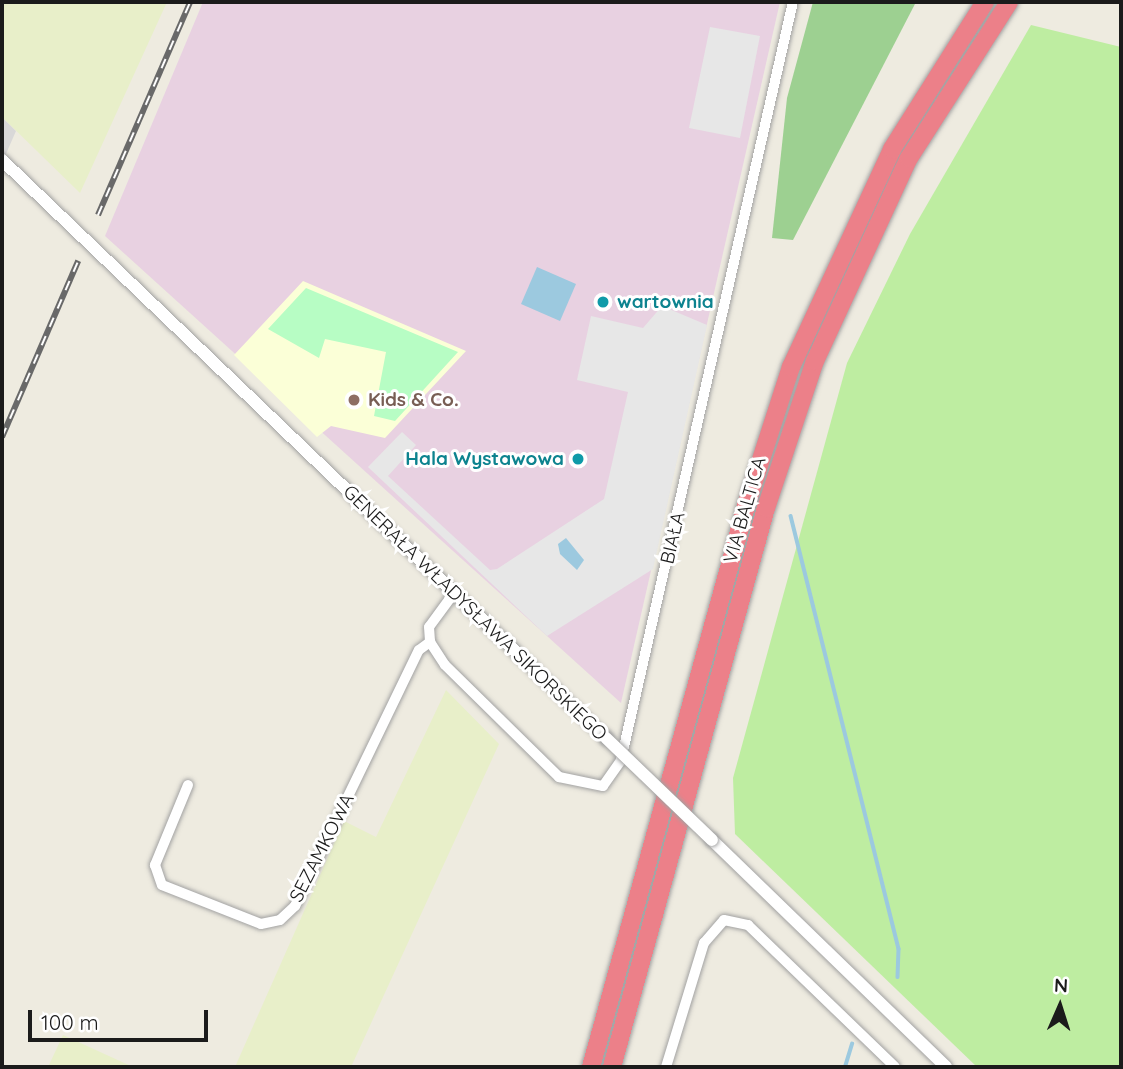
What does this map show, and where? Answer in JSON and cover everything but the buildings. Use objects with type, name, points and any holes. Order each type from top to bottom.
[{"type":"highway","name":"VIA BALTICA","points":[[591,1067],[746,506],[791,368],[877,178],[985,2]]},
{"type":"highway","name":"VIA BALTICA","points":[[612,1067],[766,508],[815,361],[909,158],[1009,2]]},
{"type":"street","name":"BIAŁA","points":[[430,642],[466,688],[559,777],[589,787],[613,776],[793,2]]},
{"type":"street","name":"GENERAŁA WŁADYSŁAWA SIKORSKIEGO","points":[[2,160],[946,1067]]},
{"type":"street","points":[[430,642],[435,612],[454,593]]},
{"type":"street","name":"SEZAMKOWA","points":[[188,785],[155,865],[162,885],[261,924],[280,920],[295,906],[419,650],[430,642]]},
{"type":"street","points":[[666,1067],[704,943],[724,920],[748,925],[894,1067]]},
{"type":"shaded area","points":[[2,2],[167,2],[80,193],[2,117]]},
{"type":"shaded area","points":[[203,2],[780,2],[621,703],[105,236]]},
{"type":"shaded area","points":[[710,27],[760,36],[740,138],[689,128]]},
{"type":"shaded area","points":[[2,117],[16,131],[2,163]]},
{"type":"shaded area","points":[[303,281],[466,351],[385,438],[331,426],[317,437],[234,355]]},
{"type":"shaded area","points":[[662,306],[707,325],[653,569],[547,636],[368,467],[402,432],[416,445],[388,476],[490,570],[497,569],[604,499],[628,392],[577,380],[591,316],[643,328]]},
{"type":"shaded area","points":[[446,690],[499,744],[351,1067],[235,1067],[344,821],[376,837]]},
{"type":"shaded area","points":[[63,1035],[133,1067],[48,1067]]},
{"type":"green space","points":[[813,2],[916,2],[793,240],[772,238],[787,98]]},
{"type":"green space","points":[[1031,25],[1121,47],[1121,1067],[977,1067],[735,834],[733,778],[847,363],[910,234]]},
{"type":"green space","points":[[306,288],[458,352],[395,421],[374,416],[386,352],[325,339],[319,358],[268,329]]},
{"type":"water","points":[[537,267],[576,284],[560,321],[521,304]]},
{"type":"water","points":[[566,538],[584,560],[577,570],[560,554],[558,544]]},
{"type":"waterway","points":[[791,516],[899,949],[898,977]]},
{"type":"waterway","points":[[845,1067],[852,1044]]},
{"type":"railway","points":[[98,215],[190,2]]},
{"type":"railway","points":[[2,437],[78,261]]},
{"type":"place","name":"wartownia","points":[[603,302]]},
{"type":"place","name":"Kids & Co.","points":[[354,400]]},
{"type":"place","name":"Hala Wystawowa","points":[[578,459]]}]
